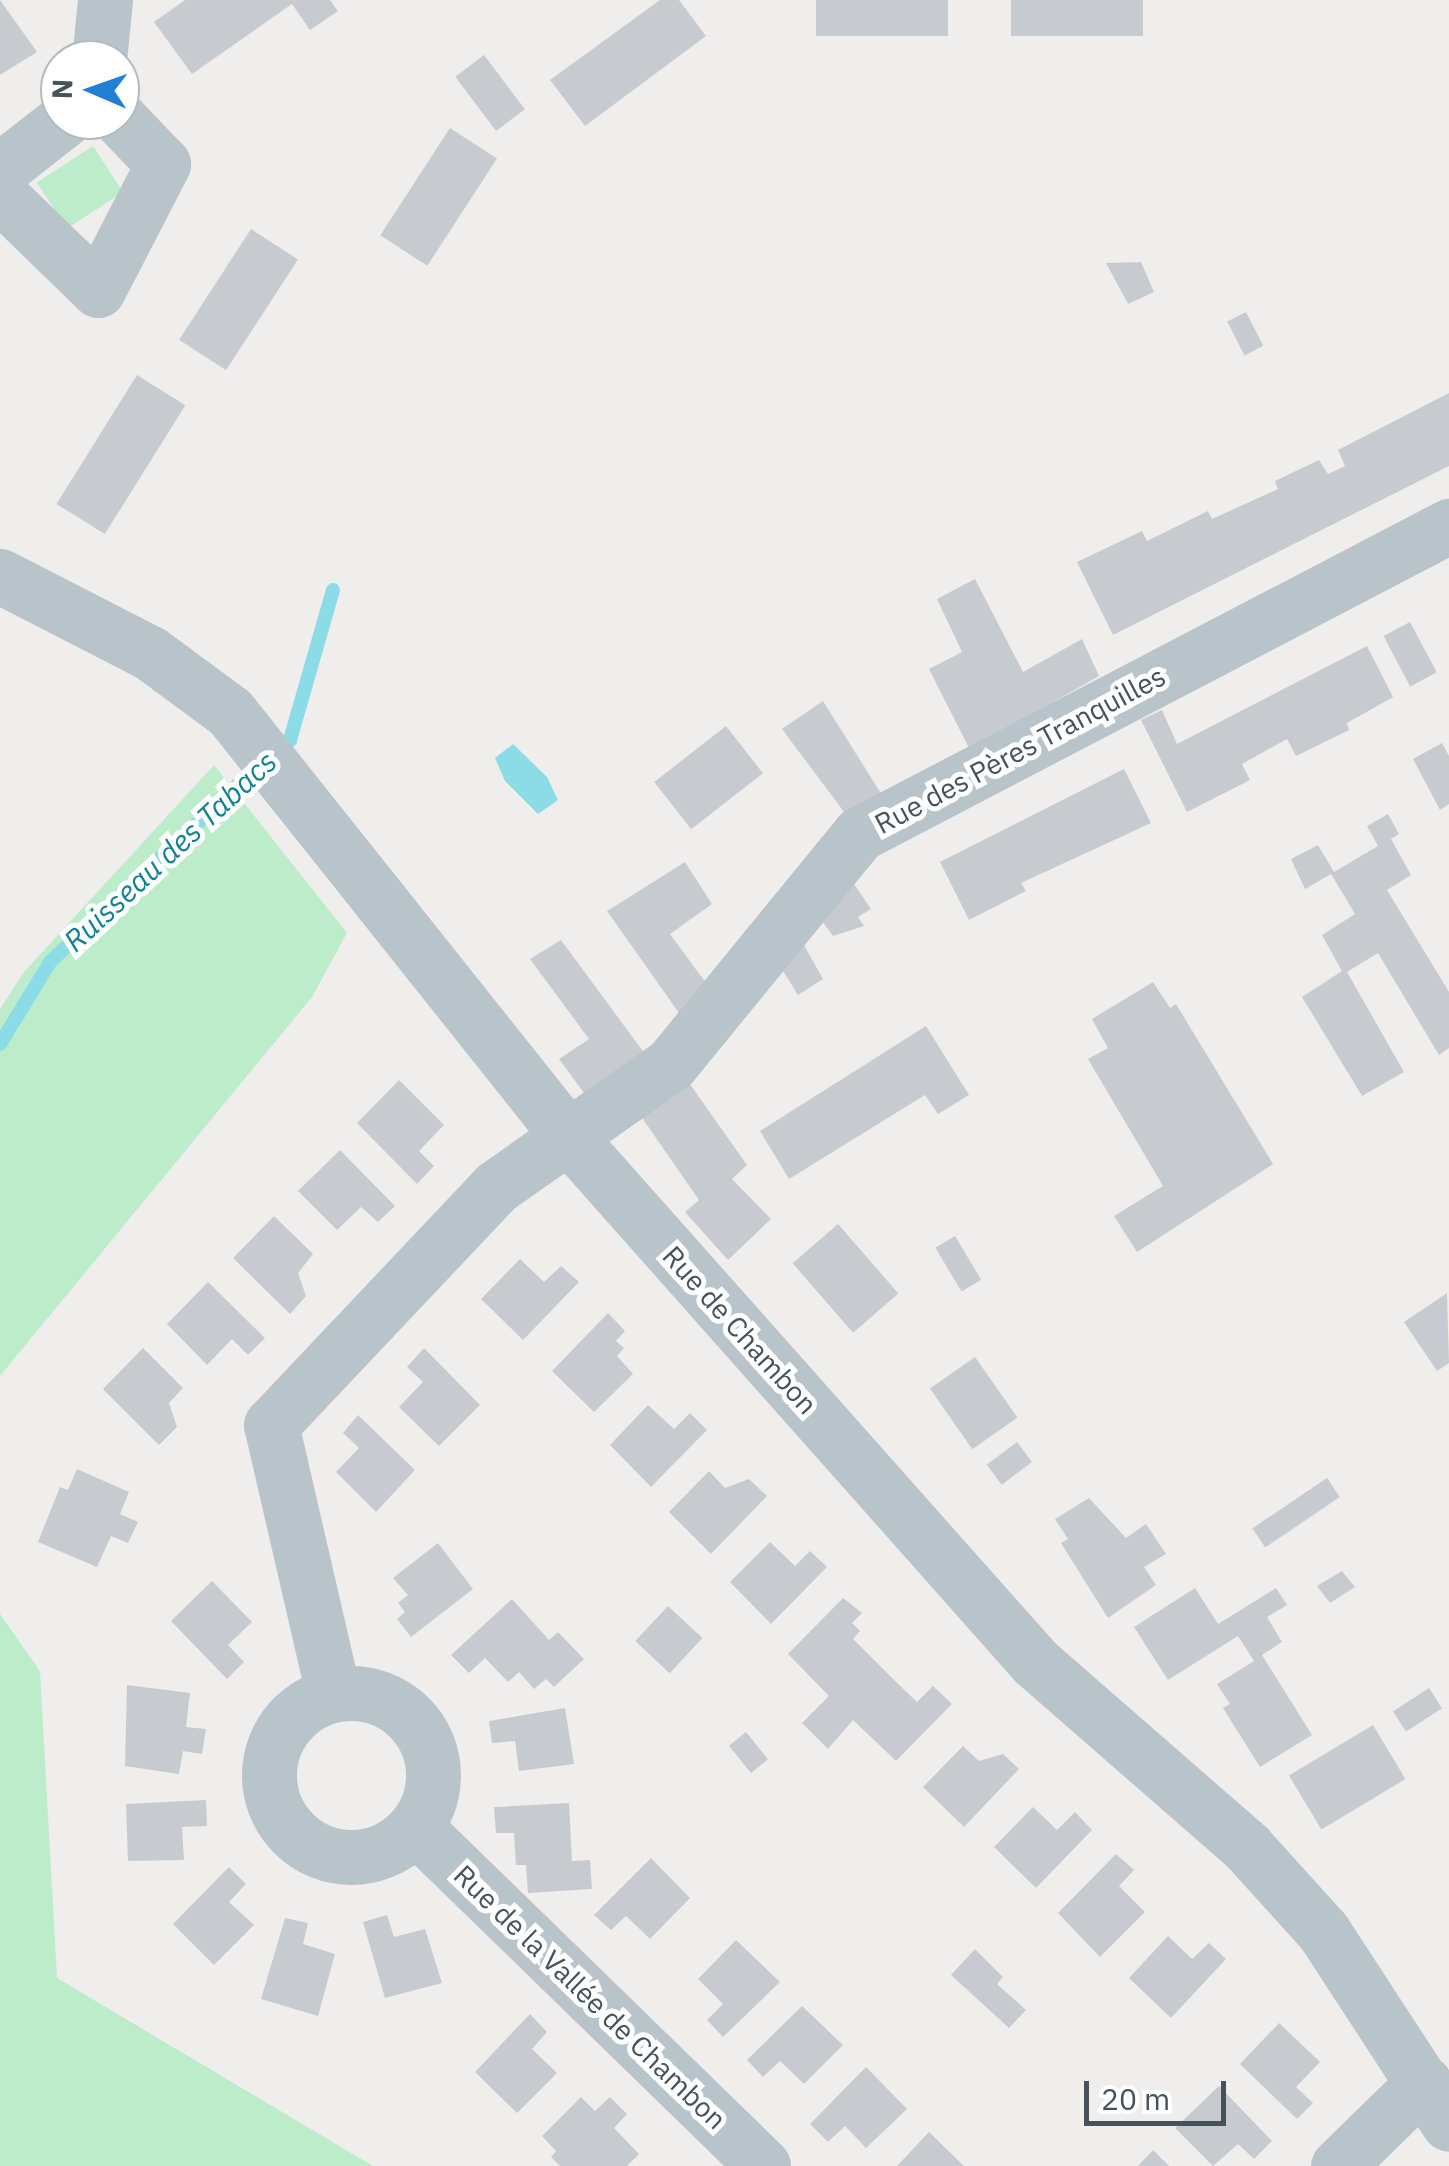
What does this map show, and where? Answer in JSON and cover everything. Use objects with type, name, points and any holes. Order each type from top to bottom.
[{"type":"street","points":[[101,40],[105,0]]},
{"type":"street","points":[[0,170],[40,139]]},
{"type":"street","points":[[0,196],[98,290],[163,164],[140,140]]},
{"type":"street","name":"Rue des Pères Tranquilles","points":[[567,1135],[670,1064],[859,834],[1449,526]]},
{"type":"street","name":"Rue de Chambon","points":[[0,576],[150,652],[230,712],[567,1135],[1035,1662],[1247,1847],[1323,1931],[1436,2103]]},
{"type":"street","points":[[333,1694],[271,1425],[496,1187],[567,1135]]},
{"type":"street","points":[[360,1692],[398,1706],[425,1737],[434,1787],[416,1828],[390,1850],[348,1859],[305,1846],[276,1814],[268,1762],[292,1715],[333,1694],[360,1692]]},
{"type":"street","name":"Rue de la Vallée de Chambon","points":[[416,1828],[763,2166]]},
{"type":"street","points":[[1338,2166],[1436,2103]]},
{"type":"green space","points":[[93,146],[123,192],[67,229],[37,182]]},
{"type":"green space","points":[[214,765],[347,933],[312,997],[0,1376],[0,1009],[24,972]]},
{"type":"green space","points":[[0,1614],[40,1671],[57,1978],[373,2166],[0,2166]]},
{"type":"water","points":[[513,744],[547,777],[558,800],[538,814],[505,781],[495,758]]},
{"type":"building","points":[[0,0],[37,52],[0,75]]},
{"type":"building","points":[[185,0],[330,0],[338,11],[310,30],[292,4],[192,74],[154,22]]},
{"type":"building","points":[[660,0],[679,0],[706,36],[585,126],[550,80]]},
{"type":"building","points":[[816,0],[948,0],[948,36],[816,36]]},
{"type":"building","points":[[1011,0],[1143,0],[1143,36],[1011,36]]},
{"type":"building","points":[[484,55],[525,109],[496,131],[455,77]]},
{"type":"building","points":[[450,128],[497,158],[427,266],[380,235]]},
{"type":"building","points":[[251,229],[298,259],[226,370],[179,340]]},
{"type":"building","points":[[1141,262],[1154,292],[1128,304],[1106,263]]},
{"type":"building","points":[[1246,312],[1263,346],[1245,355],[1227,322]]},
{"type":"building","points":[[137,375],[185,405],[105,534],[56,504]]},
{"type":"building","points":[[1449,393],[1449,466],[1113,635],[1077,562],[1142,531],[1147,541],[1208,511],[1212,519],[1278,489],[1275,481],[1319,460],[1328,474],[1345,466],[1338,450]]},
{"type":"building","points":[[975,579],[1023,672],[1082,639],[1099,676],[970,750],[929,669],[962,652],[937,599]]},
{"type":"building","points":[[1410,622],[1437,672],[1410,686],[1384,636]]},
{"type":"building","points":[[1367,646],[1393,697],[1347,723],[1349,730],[1296,756],[1287,739],[1242,764],[1250,780],[1187,812],[1141,720],[1162,710],[1177,744]]},
{"type":"building","points":[[823,701],[882,795],[847,816],[782,729]]},
{"type":"building","points":[[726,726],[763,773],[691,829],[654,782]]},
{"type":"building","points":[[1442,743],[1449,756],[1449,804],[1440,810],[1413,759]]},
{"type":"building","points":[[1124,769],[1151,823],[1021,883],[1026,891],[969,920],[940,862]]},
{"type":"building","points":[[1388,814],[1399,834],[1391,839],[1411,875],[1387,890],[1449,992],[1449,1048],[1439,1055],[1378,953],[1347,972],[1404,1072],[1362,1096],[1302,997],[1342,971],[1322,935],[1355,914],[1331,874],[1305,889],[1291,859],[1318,845],[1334,872],[1378,846],[1367,826]]},
{"type":"building","points":[[685,862],[712,904],[670,934],[706,983],[679,1013],[607,911]]},
{"type":"building","points":[[846,872],[871,909],[858,917],[864,926],[833,936],[816,913]]},
{"type":"building","points":[[799,936],[823,979],[798,995],[778,963]]},
{"type":"building","points":[[561,940],[645,1054],[584,1093],[559,1059],[589,1039],[530,959]]},
{"type":"building","points":[[1153,982],[1170,1008],[1176,1004],[1273,1164],[1137,1252],[1114,1216],[1163,1186],[1088,1059],[1108,1048],[1092,1019]]},
{"type":"building","points":[[926,1026],[969,1095],[938,1114],[925,1095],[789,1179],[760,1131]]},
{"type":"building","points":[[399,1080],[444,1125],[419,1151],[434,1166],[417,1184],[357,1123]]},
{"type":"building","points":[[687,1080],[747,1165],[732,1179],[771,1219],[728,1260],[685,1212],[699,1200],[638,1112]]},
{"type":"building","points":[[340,1150],[395,1206],[378,1222],[361,1207],[337,1230],[298,1191]]},
{"type":"building","points":[[274,1216],[313,1254],[298,1273],[306,1296],[290,1314],[233,1258]]},
{"type":"building","points":[[838,1224],[898,1293],[853,1333],[793,1263]]},
{"type":"building","points":[[955,1236],[981,1280],[962,1292],[935,1248]]},
{"type":"building","points":[[520,1259],[544,1282],[561,1266],[579,1282],[523,1340],[481,1299]]},
{"type":"building","points":[[208,1282],[265,1338],[248,1355],[232,1339],[207,1365],[167,1324]]},
{"type":"building","points":[[1447,1293],[1449,1363],[1437,1371],[1404,1322]]},
{"type":"building","points":[[608,1313],[625,1331],[616,1341],[624,1348],[617,1356],[633,1374],[594,1412],[552,1371]]},
{"type":"building","points":[[143,1348],[183,1388],[169,1403],[177,1427],[159,1445],[103,1389]]},
{"type":"building","points":[[424,1348],[480,1405],[439,1446],[399,1407],[423,1382],[407,1367]]},
{"type":"building","points":[[975,1357],[1017,1418],[972,1449],[930,1389]]},
{"type":"building","points":[[648,1405],[674,1429],[690,1413],[707,1430],[651,1487],[610,1445]]},
{"type":"building","points":[[358,1415],[415,1470],[376,1512],[336,1472],[359,1448],[343,1433]]},
{"type":"building","points":[[1017,1442],[1032,1462],[1002,1485],[987,1465]]},
{"type":"building","points":[[77,1469],[129,1492],[120,1514],[138,1522],[128,1543],[111,1536],[97,1567],[38,1542],[60,1487],[68,1490]]},
{"type":"building","points":[[709,1471],[725,1488],[749,1479],[767,1496],[711,1554],[669,1512]]},
{"type":"building","points":[[1327,1478],[1340,1497],[1265,1547],[1252,1528]]},
{"type":"building","points":[[1089,1498],[1126,1538],[1146,1524],[1166,1554],[1144,1567],[1156,1585],[1108,1618],[1061,1543],[1068,1539],[1055,1519]]},
{"type":"building","points":[[770,1542],[795,1566],[810,1551],[827,1567],[771,1624],[730,1582]]},
{"type":"building","points":[[438,1543],[473,1589],[411,1637],[397,1619],[405,1612],[398,1603],[408,1595],[393,1578]]},
{"type":"building","points":[[1342,1571],[1355,1587],[1330,1603],[1317,1586]]},
{"type":"building","points":[[212,1581],[252,1622],[228,1645],[244,1662],[227,1679],[171,1621]]},
{"type":"building","points":[[1195,1588],[1218,1624],[1276,1588],[1287,1605],[1267,1617],[1282,1642],[1262,1655],[1312,1735],[1260,1767],[1223,1708],[1230,1704],[1217,1684],[1254,1661],[1238,1636],[1168,1680],[1134,1627]]},
{"type":"building","points":[[843,1598],[862,1613],[852,1623],[860,1631],[853,1639],[893,1679],[917,1702],[933,1686],[952,1704],[896,1761],[853,1720],[828,1749],[802,1723],[829,1696],[788,1654]]},
{"type":"building","points":[[512,1599],[549,1640],[558,1632],[584,1659],[554,1687],[546,1679],[534,1689],[519,1672],[508,1682],[485,1658],[469,1673],[451,1655]]},
{"type":"building","points":[[668,1606],[702,1638],[670,1673],[635,1641]]},
{"type":"building","points":[[127,1685],[190,1693],[186,1727],[206,1729],[202,1754],[183,1751],[179,1774],[125,1766]]},
{"type":"building","points":[[1429,1688],[1442,1708],[1406,1732],[1393,1711]]},
{"type":"building","points":[[565,1708],[574,1764],[519,1771],[515,1741],[492,1743],[489,1721]]},
{"type":"building","points":[[1373,1725],[1405,1779],[1321,1829],[1289,1775]]},
{"type":"building","points":[[746,1732],[768,1759],[751,1773],[729,1746]]},
{"type":"building","points":[[963,1746],[979,1761],[1003,1754],[1019,1769],[964,1827],[923,1787]]},
{"type":"building","points":[[206,1800],[207,1826],[182,1827],[184,1860],[128,1861],[126,1804]]},
{"type":"building","points":[[569,1803],[572,1861],[590,1860],[592,1889],[528,1893],[526,1865],[516,1865],[514,1833],[496,1833],[494,1807]]},
{"type":"building","points":[[1033,1807],[1057,1830],[1075,1812],[1092,1830],[1036,1888],[994,1847]]},
{"type":"building","points":[[1116,1854],[1134,1870],[1119,1886],[1145,1912],[1100,1957],[1058,1913]]},
{"type":"building","points":[[651,1858],[690,1898],[650,1939],[626,1916],[611,1930],[594,1915]]},
{"type":"building","points":[[229,1867],[246,1884],[229,1902],[254,1925],[214,1965],[173,1924]]},
{"type":"building","points":[[387,1915],[394,1937],[425,1929],[442,1983],[385,1998],[363,1922]]},
{"type":"building","points":[[285,1918],[308,1923],[303,1944],[335,1954],[318,2016],[261,1999]]},
{"type":"building","points":[[1168,1936],[1192,1959],[1209,1943],[1226,1959],[1171,2018],[1129,1978]]},
{"type":"building","points":[[736,1940],[780,1982],[723,2037],[707,2020],[723,2004],[698,1979]]},
{"type":"building","points":[[975,1949],[1003,1977],[997,1984],[1026,2010],[1009,2028],[951,1975]]},
{"type":"building","points":[[802,2006],[843,2045],[804,2084],[780,2061],[763,2077],[747,2060]]},
{"type":"building","points":[[530,2014],[547,2032],[532,2049],[557,2073],[517,2113],[475,2072]]},
{"type":"building","points":[[1279,2023],[1320,2062],[1296,2087],[1313,2103],[1297,2119],[1240,2064]]},
{"type":"building","points":[[866,2067],[907,2109],[866,2148],[845,2126],[828,2142],[810,2124]]},
{"type":"building","points":[[1219,2086],[1272,2141],[1254,2159],[1238,2144],[1213,2166],[1175,2128]]},
{"type":"building","points":[[581,2097],[595,2111],[610,2097],[627,2114],[614,2128],[639,2154],[627,2166],[560,2166],[551,2157],[556,2151],[542,2136]]},
{"type":"building","points":[[929,2132],[964,2166],[897,2166]]},
{"type":"building","points":[[1153,2150],[1169,2166],[1138,2166]]},
{"type":"waterway","name":"Ruisseau des Tabacs","points":[[275,751],[290,740],[333,590]]},
{"type":"waterway","name":"Ruisseau des Tabacs","points":[[0,1044],[50,962],[259,765]]}]
